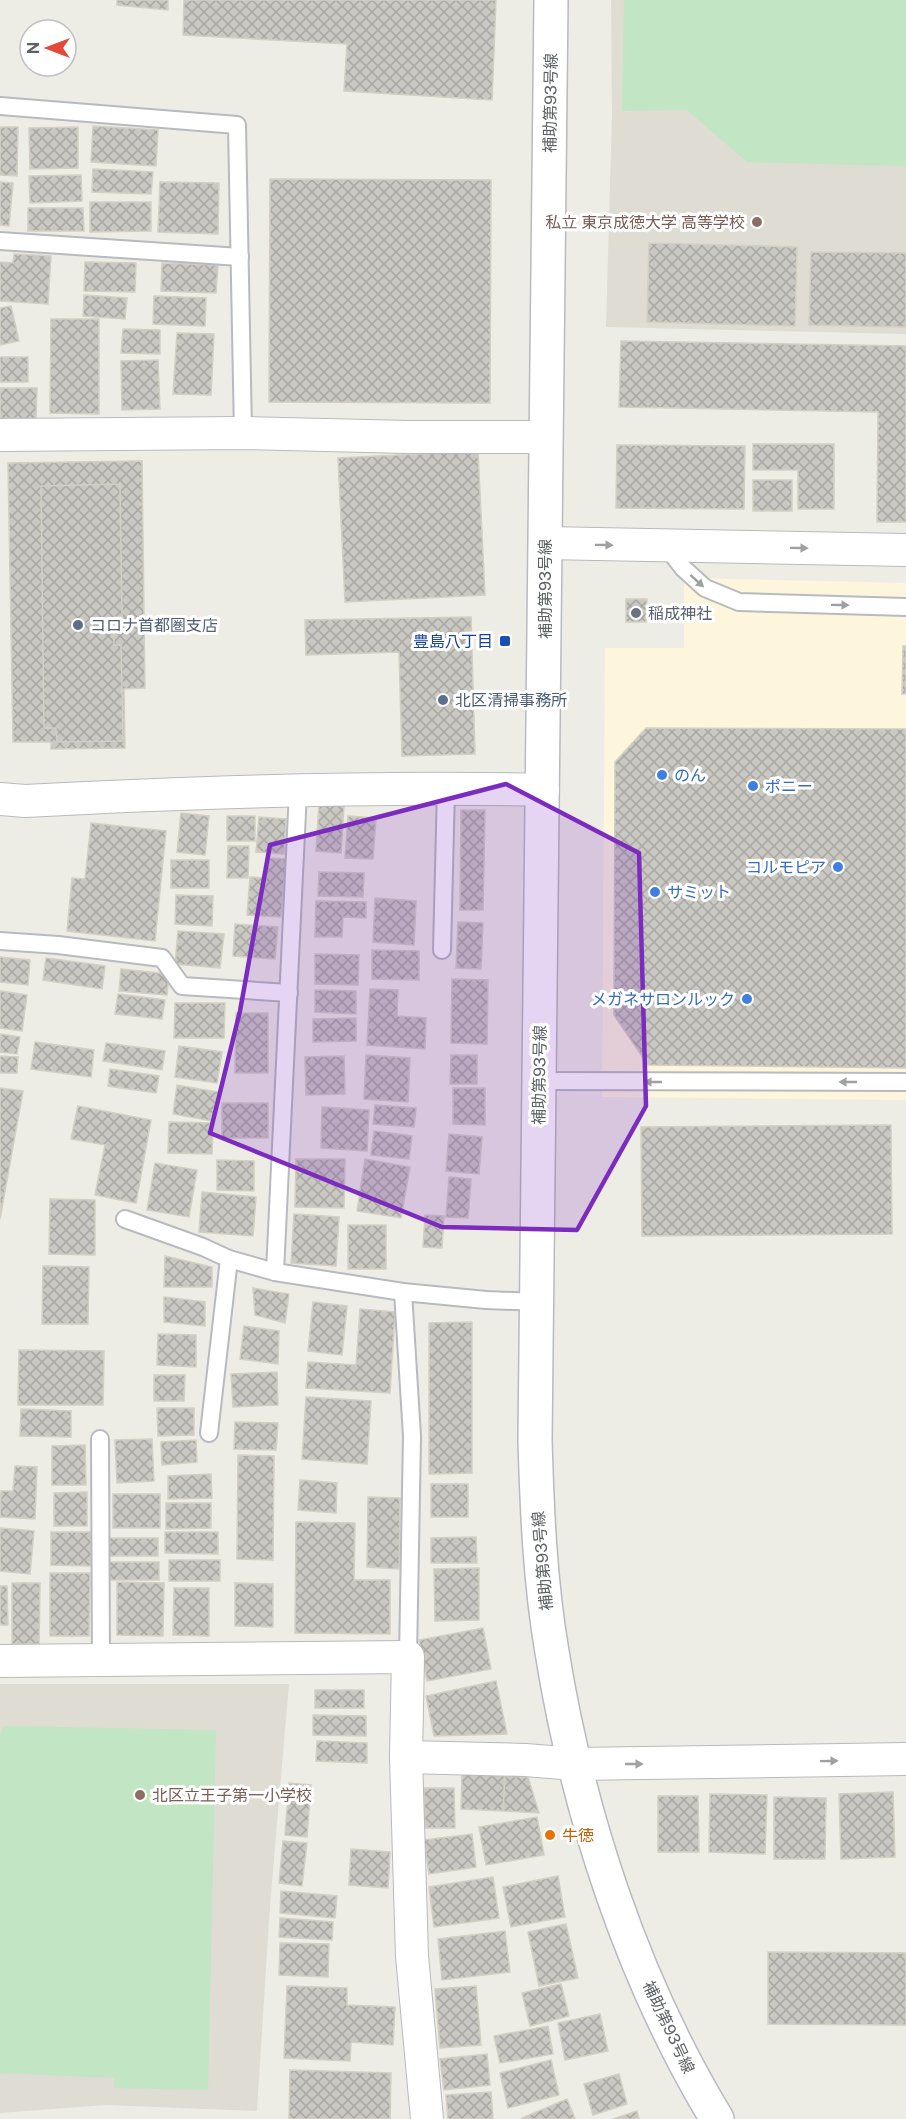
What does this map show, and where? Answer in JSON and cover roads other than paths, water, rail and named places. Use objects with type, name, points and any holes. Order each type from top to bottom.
[{"type":"street","name":"補助第93号線","points":[[551,0],[535,1440],[537,1510],[552,1651],[583,1798],[617,1905],[655,1999],[694,2082],[717,2119]]},
{"type":"street","points":[[0,435],[243,433],[408,437],[546,437]]},
{"type":"street","points":[[545,543],[906,550]]},
{"type":"street","points":[[0,799],[25,801],[175,793],[543,790]]},
{"type":"street","points":[[0,1661],[408,1657],[406,1757],[412,1956],[427,2119]]},
{"type":"street","points":[[406,1757],[525,1760],[575,1764],[906,1759]]},
{"type":"lane","points":[[0,106],[237,125],[243,433]]},
{"type":"lane","points":[[0,242],[240,257]]},
{"type":"lane","points":[[666,546],[682,568],[705,588],[739,602],[906,607]]},
{"type":"lane","points":[[442,950],[446,789]]},
{"type":"lane","points":[[275,1272],[298,791]]},
{"type":"lane","points":[[0,941],[57,945],[162,958],[182,986],[289,993]]},
{"type":"lane","points":[[539,1082],[906,1082]]},
{"type":"lane","points":[[125,1219],[203,1247],[229,1259],[275,1272],[403,1292],[486,1300],[537,1302]]},
{"type":"lane","points":[[208,1433],[229,1259]]},
{"type":"lane","points":[[403,1292],[412,1436],[408,1657]]},
{"type":"lane","points":[[100,1439],[101,1661]]},
{"type":"place","name":"私立 東京成徳大学 高等学校","points":[[757,222]]},
{"type":"place","name":"稲成神社","points":[[636,613]]},
{"type":"place","name":"コロナ首都圏支店","points":[[78,625]]},
{"type":"place","name":"豊島八丁目","points":[[505,641]]},
{"type":"place","name":"北区清掃事務所","points":[[443,700]]},
{"type":"place","name":"のん","points":[[662,775]]},
{"type":"place","name":"ポニー","points":[[753,786]]},
{"type":"place","name":"コルモピア","points":[[838,867]]},
{"type":"place","name":"サミット","points":[[655,892]]},
{"type":"place","name":"メガネサロンルック","points":[[747,999]]},
{"type":"place","name":"北区立王子第一小学校","points":[[140,1795]]},
{"type":"place","name":"牛徳","points":[[550,1835]]}]
